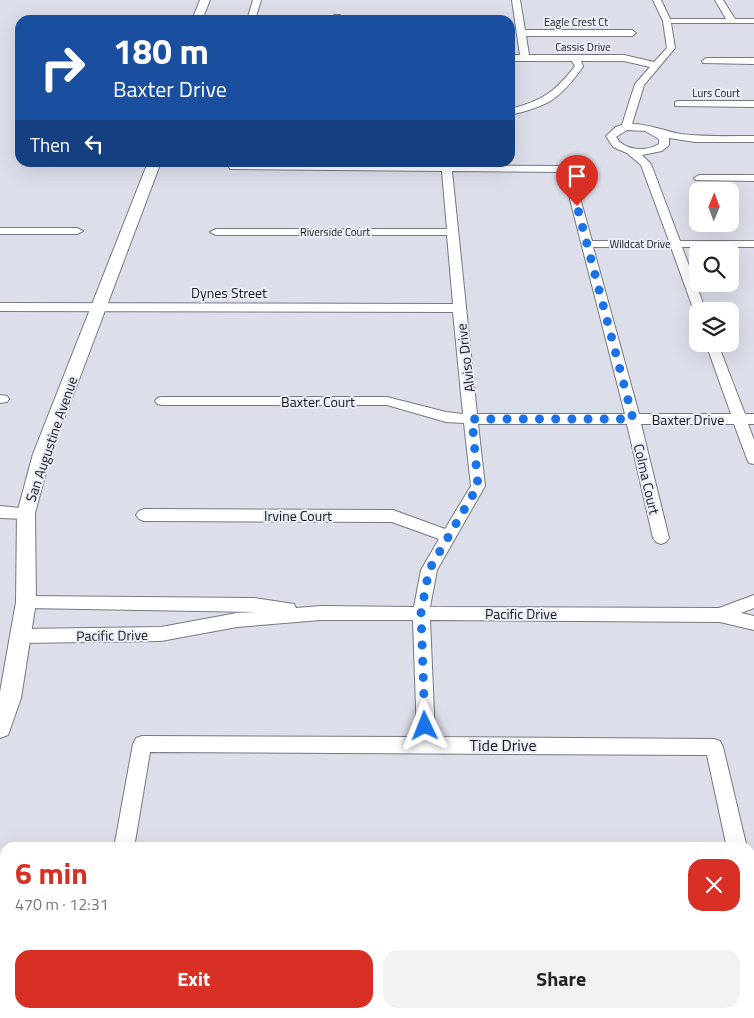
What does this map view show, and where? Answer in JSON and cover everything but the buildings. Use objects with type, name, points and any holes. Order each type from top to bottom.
[{"type":"street","points":[[199,15],[205,0]]},
{"type":"street","points":[[252,15],[257,0]]},
{"type":"street","points":[[516,0],[525,58]]},
{"type":"street","points":[[626,127],[640,84],[671,48],[667,21],[657,0]]},
{"type":"street","points":[[719,0],[732,21]]},
{"type":"street","points":[[667,21],[754,21]]},
{"type":"street","name":"Eagle Crest Ct","points":[[521,33],[632,33]]},
{"type":"street","name":"Cassis Drive","points":[[515,58],[624,58],[655,65]]},
{"type":"street","points":[[515,111],[538,105],[560,92],[579,66],[576,59]]},
{"type":"street","points":[[706,61],[754,61]]},
{"type":"street","name":"Lurs Court","points":[[678,104],[754,104]]},
{"type":"street","points":[[632,112],[663,140],[754,139]]},
{"type":"street","points":[[648,128],[626,127],[614,132],[612,140],[630,150],[652,151]]},
{"type":"street","points":[[646,164],[652,151],[663,140]]},
{"type":"street","points":[[630,150],[646,164],[697,302]]},
{"type":"street","name":"San Augustine Avenue","points":[[0,728],[10,698],[26,602],[26,513],[42,454],[154,167]]},
{"type":"street","points":[[234,167],[447,168]]},
{"type":"street","name":"Colma Court","points":[[447,168],[567,169],[633,419],[661,538]]},
{"type":"street","name":"Alviso Drive","points":[[426,745],[421,613],[429,570],[478,486],[459,308],[447,168]]},
{"type":"street","points":[[699,178],[754,178]]},
{"type":"street","points":[[0,232],[77,231]]},
{"type":"street","name":"Riverside Court","points":[[216,232],[453,232]]},
{"type":"street","name":"Wildcat Drive","points":[[587,244],[754,244]]},
{"type":"street","name":"Dynes Street","points":[[0,307],[459,308]]},
{"type":"street","points":[[716,352],[747,419],[754,460]]},
{"type":"street","name":"Baxter Court","points":[[162,401],[387,401],[446,417],[472,419]]},
{"type":"street","name":"Baxter Drive","points":[[472,419],[747,419]]},
{"type":"street","points":[[0,512],[26,513]]},
{"type":"street","name":"Irvine Court","points":[[144,515],[394,516],[449,536]]},
{"type":"street","name":"Pacific Drive","points":[[720,615],[754,601]]},
{"type":"street","name":"Pacific Drive","points":[[26,602],[254,605],[321,613]]},
{"type":"street","name":"Pacific Drive","points":[[21,636],[161,634],[237,620],[321,613],[720,615],[754,623]]},
{"type":"street","name":"Tide Drive","points":[[125,842],[142,744],[714,747],[736,842]]},
{"type":"route","points":[[425,726],[421,613],[429,570],[478,486],[472,419],[633,419],[577,206]]}]
